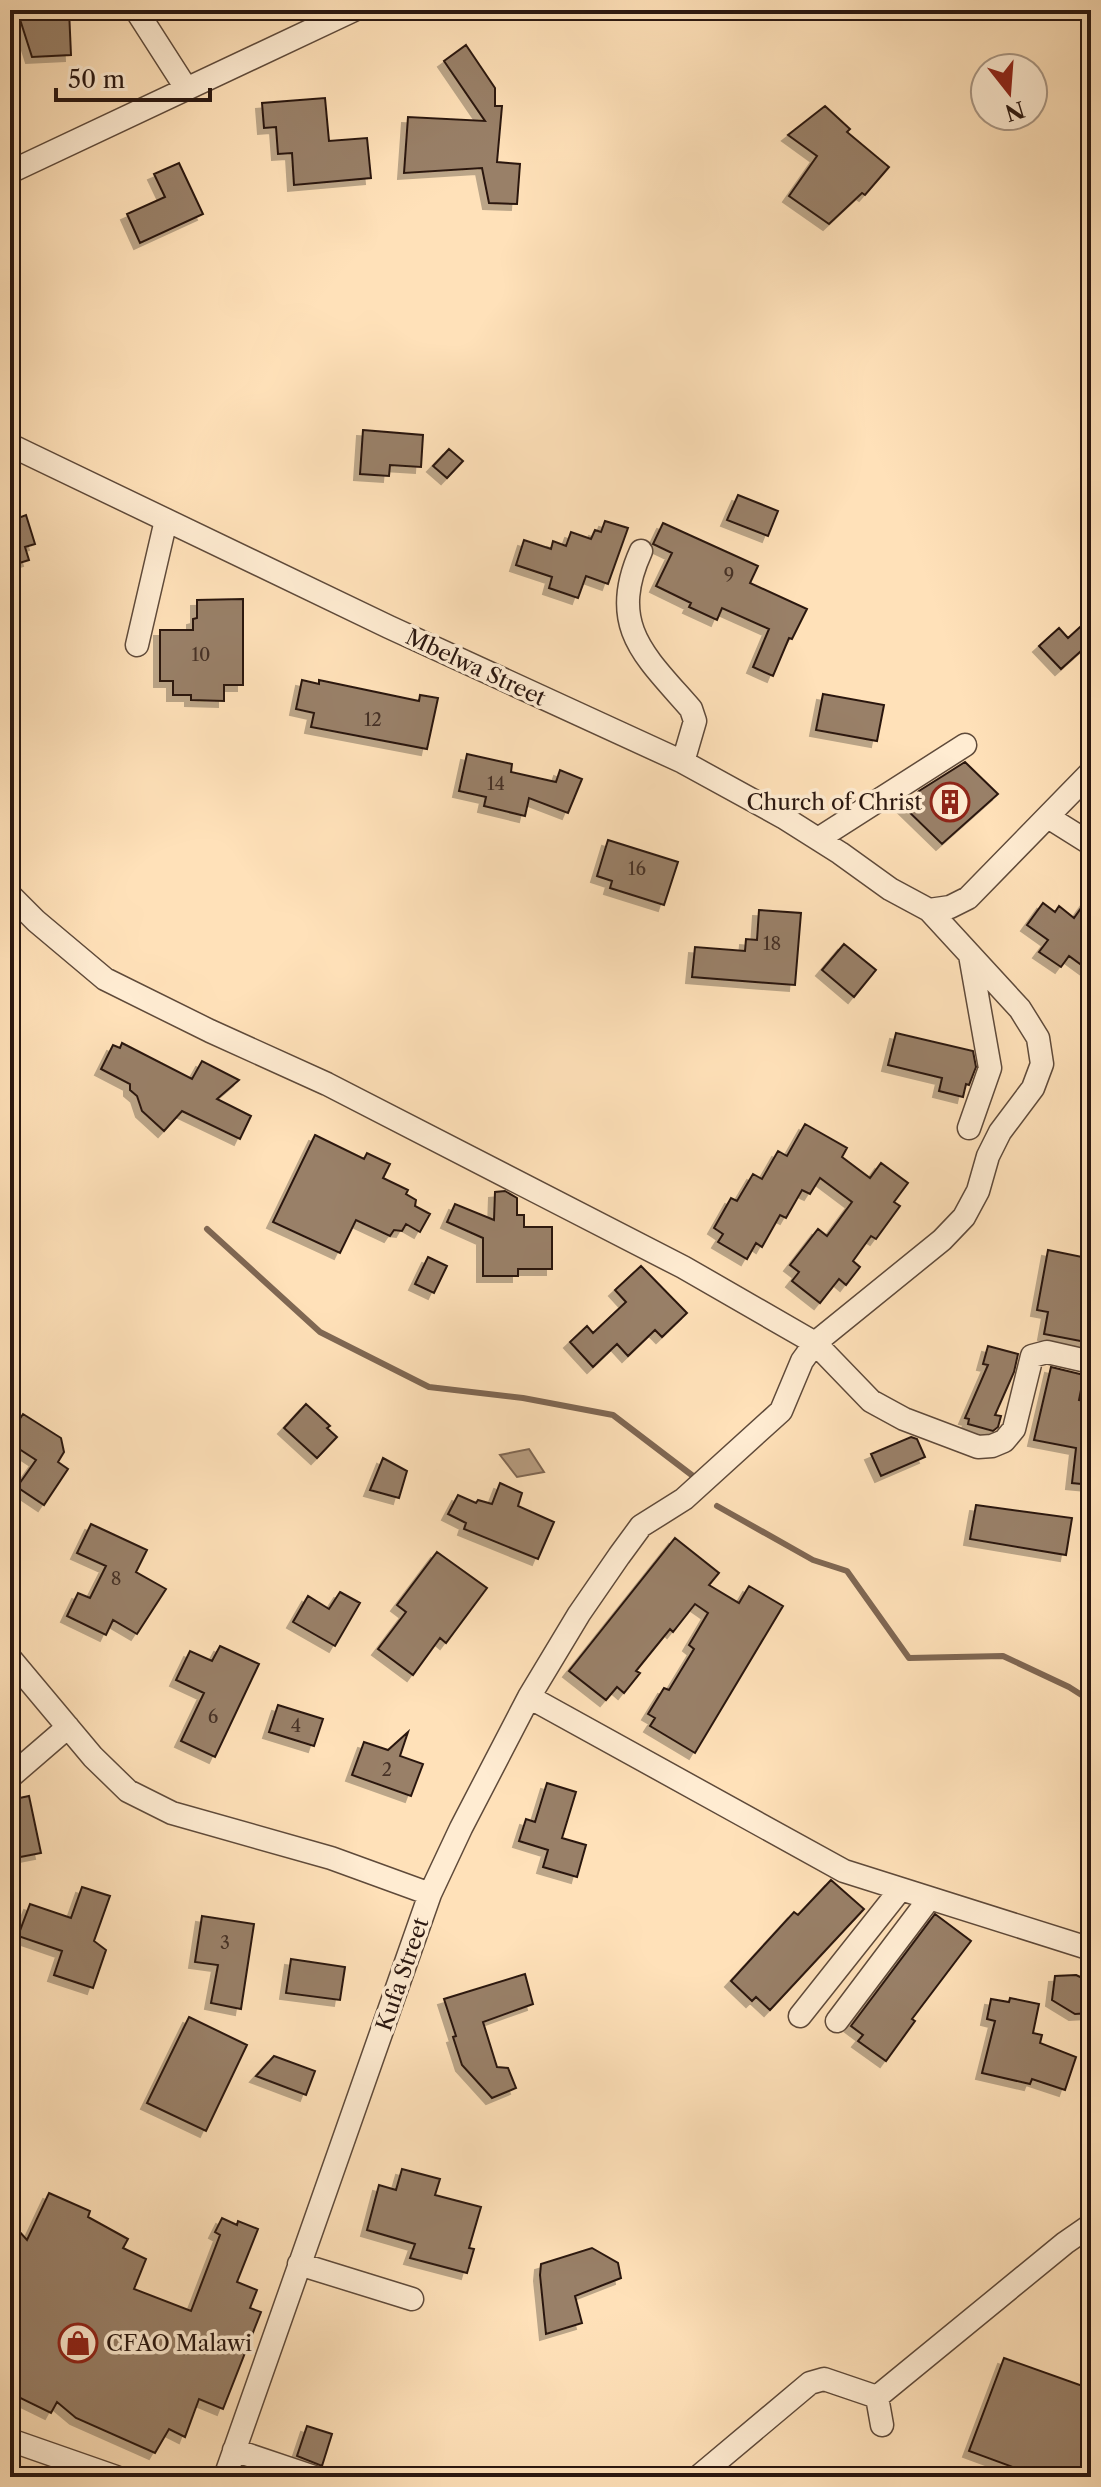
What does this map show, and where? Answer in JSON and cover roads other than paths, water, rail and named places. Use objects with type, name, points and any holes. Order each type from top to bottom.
[{"type":"street","points":[[136,10],[186,88]]},
{"type":"street","points":[[12,165],[354,10]]},
{"type":"street","name":"Mbelwa Street","points":[[12,453],[166,520],[683,762],[818,839],[890,889],[929,910],[970,953],[1020,1009],[1038,1038],[1042,1064],[1033,1088],[1000,1132],[988,1156],[978,1191],[964,1217],[942,1240],[815,1343]]},
{"type":"street","points":[[137,645],[166,520]]},
{"type":"street","points":[[641,551],[635,564],[628,603],[630,625],[640,650],[691,709],[695,721],[683,762]]},
{"type":"street","points":[[818,839],[965,745]]},
{"type":"street","points":[[929,910],[950,907],[968,898],[1091,773]]},
{"type":"street","points":[[1048,817],[1091,844]]},
{"type":"street","points":[[10,895],[105,979],[327,1084],[683,1267],[815,1343],[871,1401],[904,1419],[978,1447],[992,1446],[1004,1441],[1014,1429],[1032,1356],[1047,1352],[1091,1362]]},
{"type":"street","points":[[969,1128],[990,1068],[970,953]]},
{"type":"street","points":[[430,1894],[529,1697],[579,1614],[641,1526],[684,1499],[781,1411],[802,1361],[815,1343]]},
{"type":"street","name":"Kufa Street","points":[[10,1658],[93,1757],[128,1791],[172,1813],[331,1858],[430,1894],[225,2477]]},
{"type":"street","points":[[529,1697],[844,1871],[1091,1949]]},
{"type":"street","points":[[10,1777],[68,1727]]},
{"type":"street","points":[[800,2016],[900,1890]]},
{"type":"street","points":[[837,2021],[929,1899]]},
{"type":"street","points":[[877,2397],[1091,2225]]},
{"type":"street","points":[[299,2264],[412,2299]]},
{"type":"street","points":[[698,2477],[810,2383],[824,2379],[877,2397]]},
{"type":"street","points":[[877,2397],[882,2425]]},
{"type":"street","points":[[10,2440],[116,2477]]},
{"type":"street","points":[[234,2450],[314,2477]]},
{"type":"waterway","points":[[207,1229],[320,1332],[429,1387],[523,1398],[613,1415],[693,1476]]},
{"type":"waterway","points":[[717,1506],[813,1560],[847,1571],[909,1658],[1003,1656],[1069,1687],[1091,1701]]},
{"type":"place","name":"Church of Christ","points":[[950,802]]},
{"type":"place","name":"CFAO Malawi","points":[[78,2343]]}]
